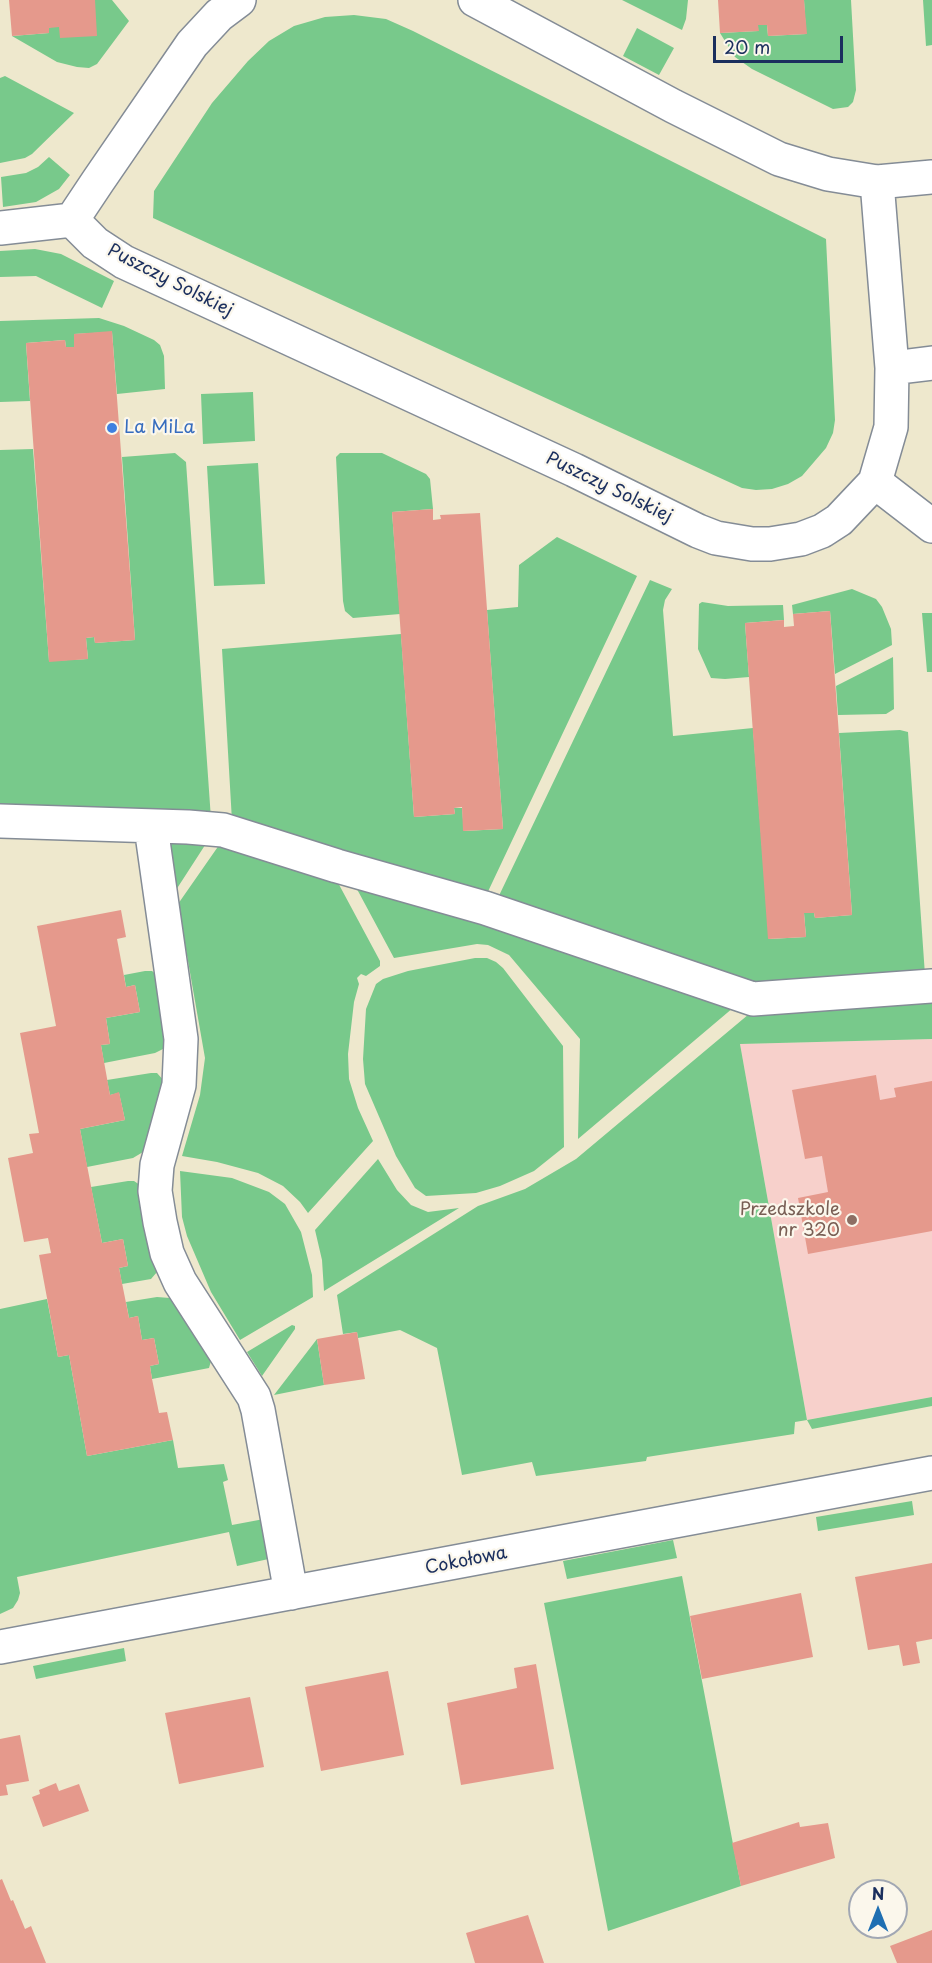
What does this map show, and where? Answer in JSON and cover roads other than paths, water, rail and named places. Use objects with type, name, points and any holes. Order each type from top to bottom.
[{"type":"street","points":[[0,228],[72,220],[192,44],[219,15],[238,0]]},
{"type":"street","points":[[475,0],[673,106],[779,159],[828,174],[877,182],[932,177]]},
{"type":"street","name":"Puszczy Solskiej","points":[[72,220],[95,243],[124,262],[574,470],[698,531],[716,538],[752,544],[801,539],[822,531],[839,520],[875,482],[891,427],[892,368],[877,182]]},
{"type":"street","points":[[892,368],[932,363]]},
{"type":"street","points":[[875,482],[932,526]]},
{"type":"street","points":[[0,821],[223,830],[337,866],[485,908],[753,999],[932,986]]},
{"type":"street","points":[[151,827],[181,1049],[179,1085],[157,1165],[155,1191],[160,1222],[167,1252],[180,1281],[254,1397],[291,1593]]},
{"type":"street","name":"Cokołowa","points":[[0,1647],[932,1473]]},
{"type":"place","name":"La MiLa","points":[[112,428]]},
{"type":"place","name":"Przedszkole nr 320","points":[[852,1220]]}]
